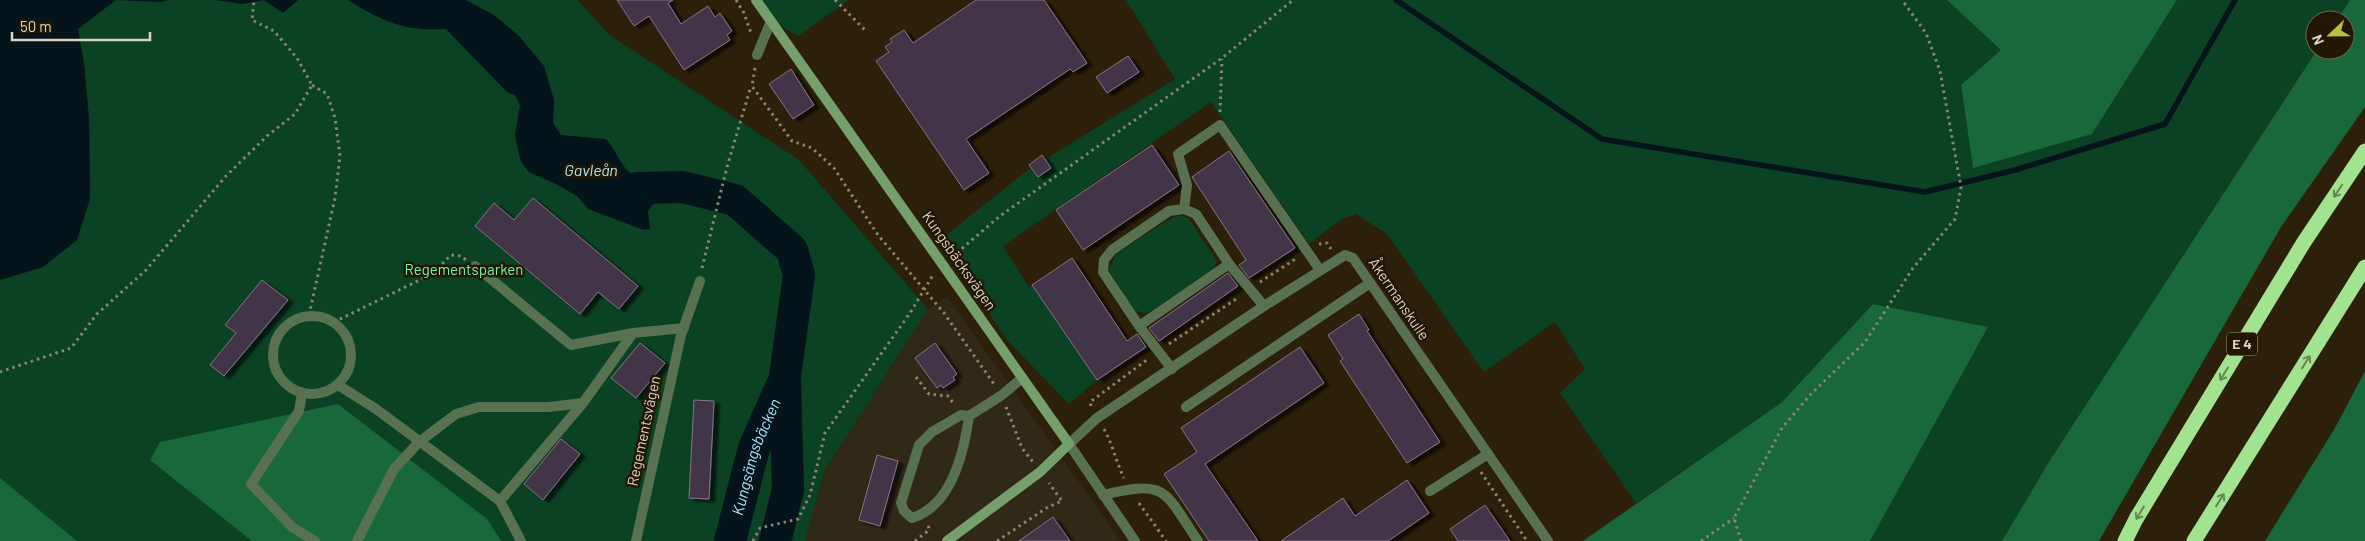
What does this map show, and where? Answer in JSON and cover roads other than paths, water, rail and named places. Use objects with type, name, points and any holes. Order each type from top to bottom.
[{"type":"highway","name":"E 4","points":[[2125,541],[2136,519],[2304,242],[2365,151]]},
{"type":"highway","points":[[2194,541],[2365,267]]},
{"type":"street","name":"Kungsbäcksvägen","points":[[756,0],[943,264],[1135,541]]},
{"type":"street","points":[[757,55],[771,21]]},
{"type":"street","points":[[947,541],[1040,472],[1097,418],[1320,270],[1220,125],[1178,154],[1187,185],[1184,209]]},
{"type":"street","points":[[1172,369],[1139,326],[1103,272],[1104,260],[1112,250],[1169,211],[1184,209],[1196,214],[1229,264],[1264,306]]},
{"type":"street","name":"Åkermanskulle","points":[[1320,270],[1345,255],[1353,258],[1548,541]]},
{"type":"street","points":[[1139,326],[1229,264]]},
{"type":"street","points":[[475,266],[571,345],[633,333],[684,328]]},
{"type":"street","name":"Regementsvägen","points":[[636,541],[652,461],[684,328],[700,281]]},
{"type":"street","points":[[1186,407],[1370,283]]},
{"type":"street","points":[[309,315],[322,317],[334,322],[342,330],[348,340],[351,352],[350,364],[345,376],[338,385],[327,391],[315,394],[302,394],[291,389],[282,381],[275,370],[272,358],[273,345],[282,329],[297,318],[309,315]]},
{"type":"street","points":[[500,501],[583,403],[633,333]]},
{"type":"street","points":[[965,416],[966,438],[958,465],[941,499],[925,514],[912,518],[904,511],[901,503],[919,445],[932,432],[1002,395],[1022,378]]},
{"type":"street","points":[[338,385],[376,409],[500,501],[521,541]]},
{"type":"street","points":[[302,394],[299,411],[251,484],[292,527],[315,541]]},
{"type":"street","points":[[357,541],[394,469],[419,442],[456,414],[479,407],[549,407],[583,403]]},
{"type":"street","points":[[1430,491],[1488,454]]},
{"type":"street","points":[[1103,495],[1147,487],[1160,490],[1170,500],[1198,541]]},
{"type":"water","points":[[0,0],[116,0],[78,29],[84,63],[89,119],[90,199],[77,240],[43,267],[0,280]]},
{"type":"water","points":[[116,0],[168,0],[161,2]]},
{"type":"water","points":[[215,0],[264,0],[243,4]]},
{"type":"water","points":[[264,0],[298,0],[283,13]]},
{"type":"water","name":"Gavleån","points":[[348,0],[466,0],[494,15],[519,36],[544,66],[554,100],[553,123],[561,135],[606,139],[626,169],[639,177],[654,179],[685,174],[682,195],[654,203],[648,211],[650,229],[644,230],[588,209],[577,196],[529,172],[521,162],[515,134],[520,106],[515,95],[507,92],[446,29],[418,29],[394,24]]},
{"type":"waterway","points":[[1396,0],[1602,139],[1925,192],[2015,170],[2165,124],[2235,0]]},
{"type":"waterway","name":"Kungsängsbäcken","points":[[638,188],[683,187],[735,200],[792,250],[799,275],[785,376],[788,490],[775,541]]},
{"type":"waterway","name":"Kungsängsbäcken","points":[[730,541],[754,448],[782,385]]},
{"type":"park label","name":"Regementsparken","points":[[464,270]]}]
